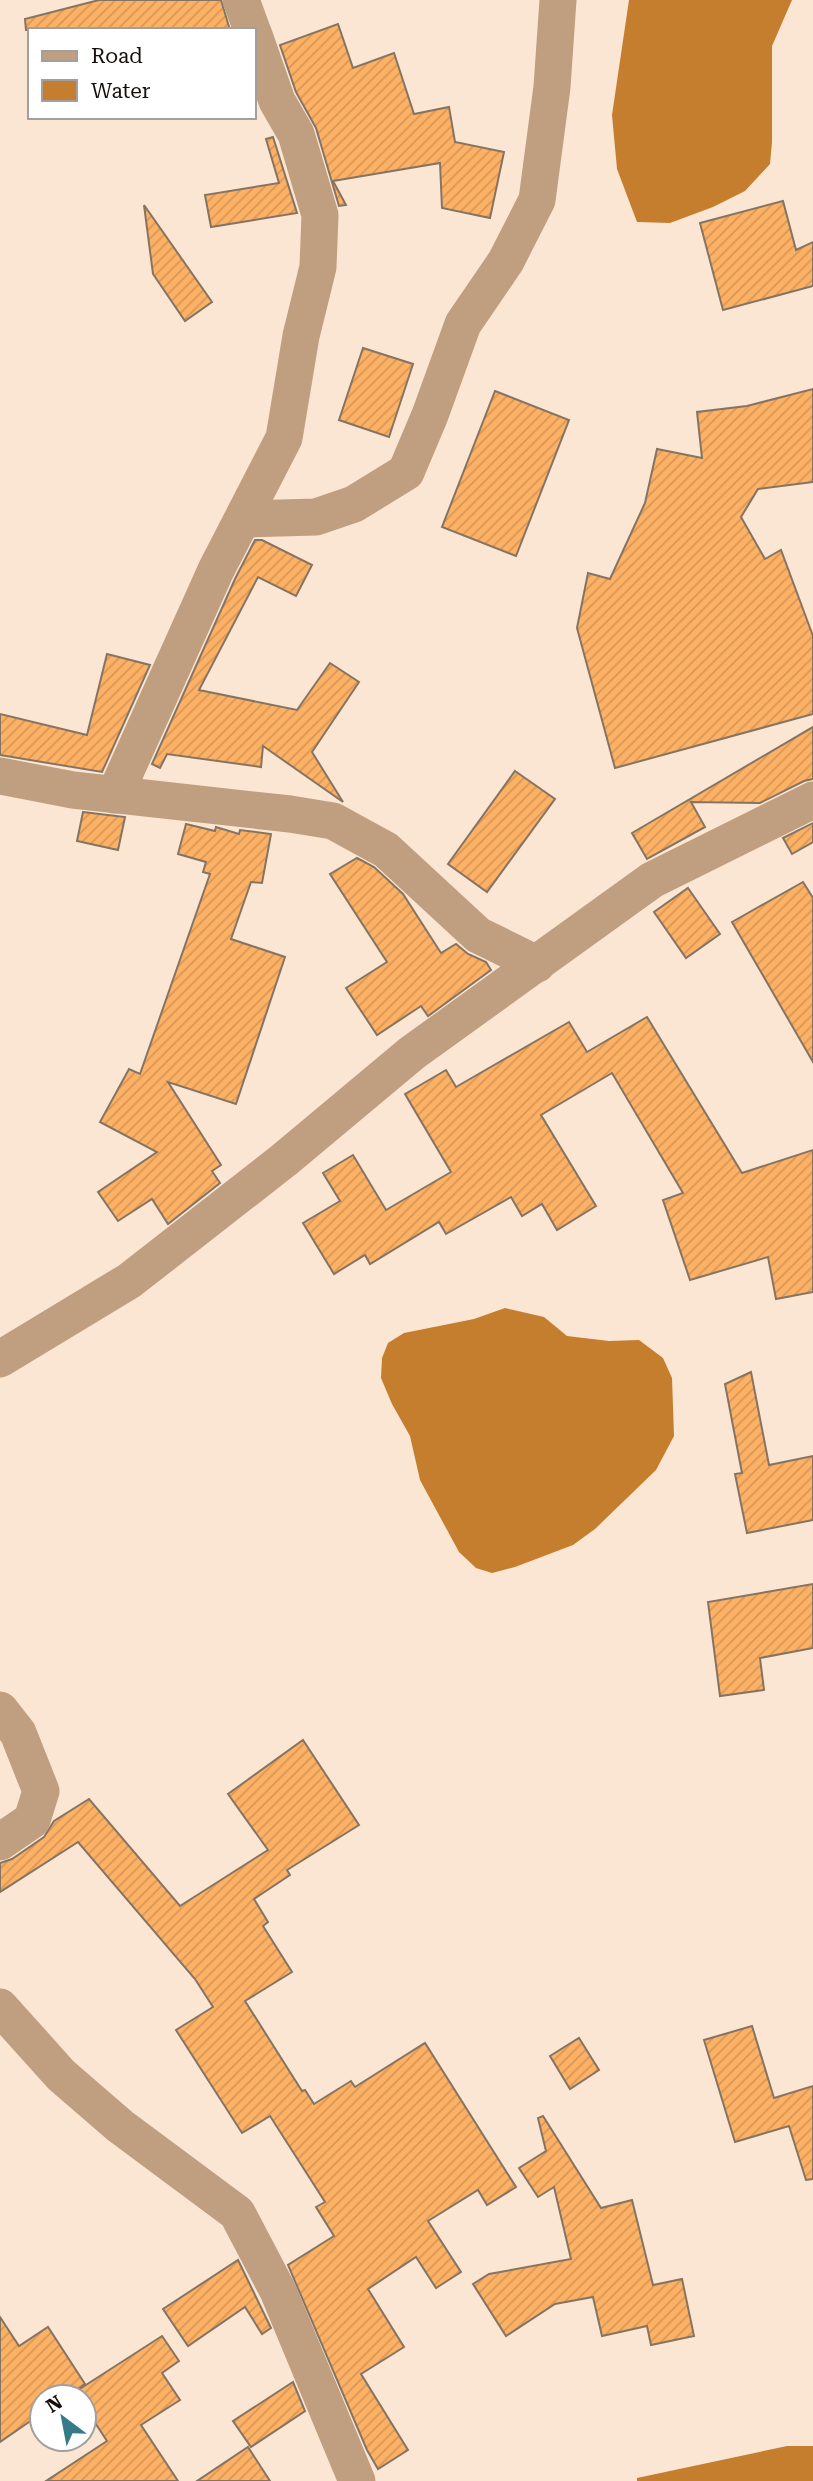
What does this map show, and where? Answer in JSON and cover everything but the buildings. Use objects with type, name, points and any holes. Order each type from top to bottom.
[{"type":"street","points":[[241,0],[251,28]]},
{"type":"street","points":[[244,519],[316,517],[354,504],[405,472],[430,415],[463,324],[506,261],[537,200],[552,87],[558,0]]},
{"type":"street","points":[[115,795],[216,570],[284,438],[301,336],[317,267],[320,215],[296,134],[277,101],[256,41]]},
{"type":"street","points":[[0,776],[73,790],[333,821],[386,850],[478,935],[537,964]]},
{"type":"street","points":[[0,1359],[128,1281],[284,1160],[412,1053],[652,880],[813,800]]},
{"type":"street","points":[[0,1710],[18,1733],[41,1791],[32,1821],[0,1842]]},
{"type":"street","points":[[0,2007],[61,2075],[120,2126],[237,2213],[278,2291],[357,2481]]},
{"type":"water","points":[[629,0],[792,0],[772,46],[770,164],[745,191],[713,207],[670,223],[637,222],[617,169],[612,115]]},
{"type":"water","points":[[505,1308],[544,1317],[567,1336],[609,1341],[639,1340],[663,1358],[672,1378],[674,1436],[656,1470],[595,1529],[573,1545],[492,1573],[476,1568],[459,1552],[420,1480],[410,1436],[381,1378],[382,1358],[388,1343],[404,1333],[474,1319]]},
{"type":"water","points":[[787,2446],[813,2446],[813,2481],[637,2481],[637,2478]]}]
